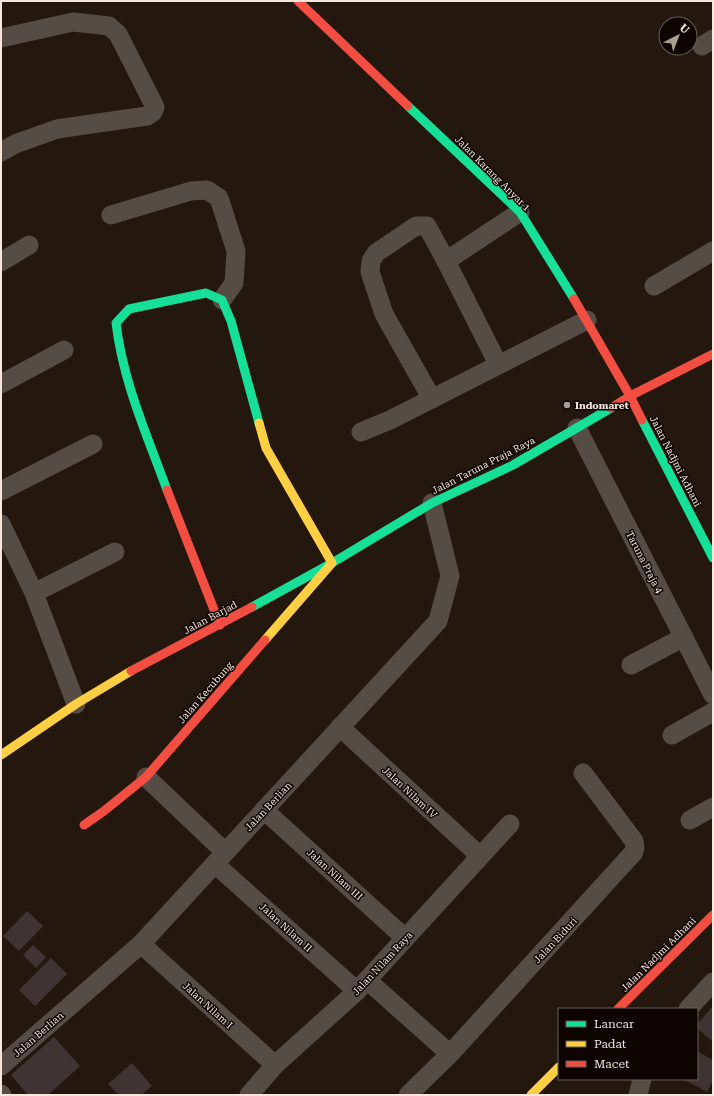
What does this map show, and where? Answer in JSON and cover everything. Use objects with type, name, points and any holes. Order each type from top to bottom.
[{"type":"main road","name":"Jalan Karang Anyar 1","points":[[298,1],[520,212],[587,320],[630,396]]},
{"type":"main road","points":[[220,625],[169,496],[130,391],[119,349],[116,323],[129,309],[206,293],[222,300],[233,329],[266,448],[332,563]]},
{"type":"main road","name":"Jalan Taruna Praja Raya","points":[[432,503],[513,465],[630,396],[713,354]]},
{"type":"main road","name":"Jalan Nadjmi Adhani","points":[[630,396],[713,558]]},
{"type":"main road","name":"Jalan Barjad","points":[[1,755],[76,704],[138,668],[220,625],[332,563],[432,503]]},
{"type":"main road","name":"Jalan Kecubung","points":[[84,825],[146,777],[332,563]]},
{"type":"main road","name":"Jalan Nadjmi Adhani","points":[[619,1008],[713,915]]},
{"type":"main road","points":[[531,1095],[558,1068]]},
{"type":"street","points":[[1,38],[73,22],[109,26],[118,34],[155,107],[147,116],[57,129],[15,144],[1,152]]},
{"type":"street","points":[[111,215],[191,192],[207,190],[218,198],[236,251],[234,283],[222,300]]},
{"type":"street","points":[[446,261],[520,212]]},
{"type":"street","points":[[432,399],[384,314],[370,272],[370,261],[376,253],[416,226],[427,226],[498,364]]},
{"type":"street","points":[[1,262],[29,245]]},
{"type":"street","points":[[654,286],[713,251]]},
{"type":"street","points":[[361,432],[390,420],[587,320]]},
{"type":"street","points":[[1,384],[64,350]]},
{"type":"street","name":"Taruna Praja 4","points":[[577,428],[713,695]]},
{"type":"street","points":[[1,491],[93,444]]},
{"type":"street","name":"Jalan Berlian","points":[[1,1066],[141,944],[438,620],[450,576],[432,503]]},
{"type":"street","points":[[1,524],[34,593],[76,704]]},
{"type":"street","points":[[34,593],[115,552]]},
{"type":"street","points":[[631,665],[684,637]]},
{"type":"street","points":[[672,735],[713,712]]},
{"type":"street","name":"Jalan Nilam IV","points":[[340,727],[480,856]]},
{"type":"street","name":"Jalan Biduri","points":[[408,1095],[450,1054],[634,852],[634,841],[582,774]]},
{"type":"street","name":"Jalan Nilam II","points":[[146,777],[220,858],[362,985],[450,1054]]},
{"type":"street","points":[[690,820],[713,807]]},
{"type":"street","name":"Jalan Nilam III","points":[[264,810],[405,938]]},
{"type":"street","name":"Jalan Nilam Raya","points":[[249,1095],[275,1065],[362,985],[510,824]]},
{"type":"street","name":"Jalan Nilam I","points":[[141,944],[275,1065]]},
{"type":"street","points":[[689,1008],[713,982]]},
{"type":"street","points":[[638,1095],[642,1080]]},
{"type":"building","points":[[27,911],[43,926],[19,951],[3,936]]},
{"type":"building","points":[[33,945],[46,957],[36,968],[23,955]]},
{"type":"building","points":[[51,958],[67,974],[35,1006],[19,990]]},
{"type":"building","points":[[713,1006],[713,1042],[698,1029],[698,1023]]},
{"type":"building","points":[[54,1037],[80,1066],[48,1095],[28,1095],[11,1075]]},
{"type":"building","points":[[698,1052],[713,1060],[713,1080],[707,1092],[685,1080],[698,1080]]},
{"type":"building","points":[[132,1063],[152,1086],[141,1095],[119,1095],[108,1084]]},
{"type":"traffic: fast","points":[[408,106],[520,212],[574,299]]},
{"type":"traffic: fast","points":[[167,490],[130,387],[119,345],[116,323],[129,309],[206,293],[222,300],[231,321],[259,423]]},
{"type":"traffic: fast","points":[[252,607],[332,563],[432,503],[513,465],[611,408]]},
{"type":"traffic: fast","points":[[642,420],[713,558]]},
{"type":"traffic: slow","points":[[259,423],[266,448],[332,563],[265,640]]},
{"type":"traffic: slow","points":[[1,755],[76,704],[131,671]]},
{"type":"traffic: slow","points":[[531,1095],[558,1068]]},
{"type":"traffic: jam","points":[[298,1],[408,106]]},
{"type":"traffic: jam","points":[[574,299],[630,396],[642,420]]},
{"type":"traffic: jam","points":[[611,408],[630,396],[713,354]]},
{"type":"traffic: jam","points":[[167,490],[220,625]]},
{"type":"traffic: jam","points":[[131,671],[252,607]]},
{"type":"traffic: jam","points":[[84,825],[146,777],[265,640]]},
{"type":"traffic: jam","points":[[619,1008],[713,915]]},
{"type":"place","name":"Indomaret","points":[[567,405]]}]
